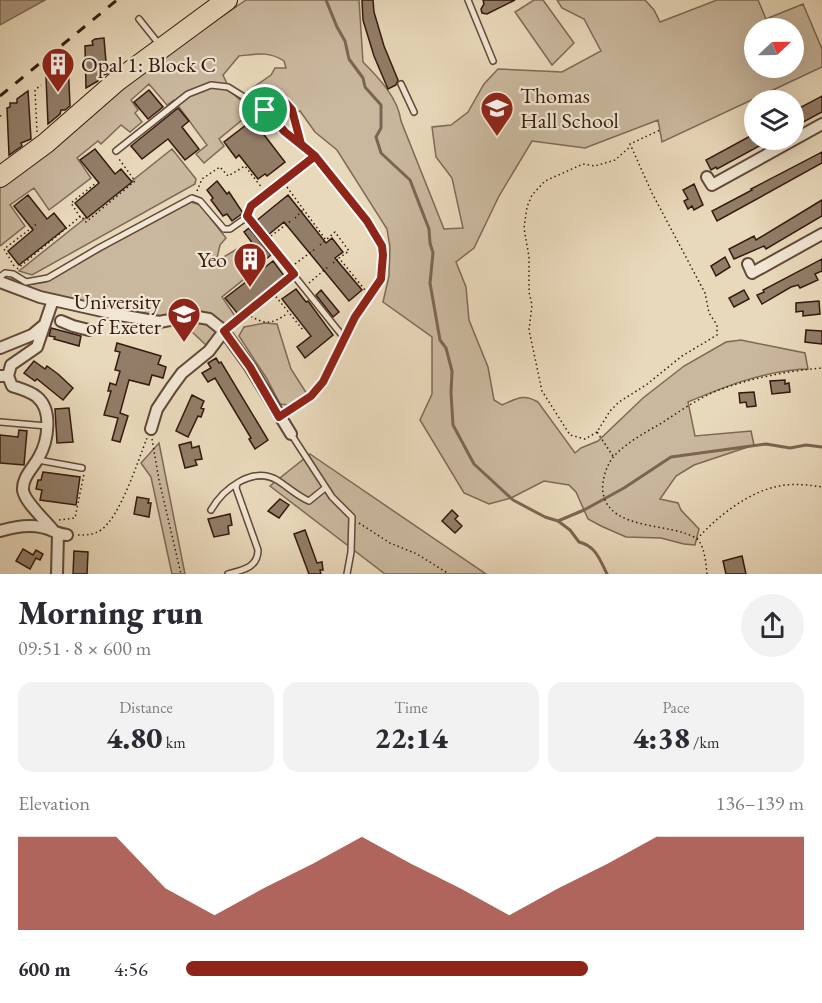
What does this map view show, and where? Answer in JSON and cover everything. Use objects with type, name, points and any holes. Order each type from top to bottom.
[{"type":"highway","points":[[0,177],[46,143],[117,81],[227,0]]},
{"type":"street","points":[[711,185],[822,124]]},
{"type":"street","points":[[752,273],[822,234]]},
{"type":"street","points":[[0,282],[53,300],[159,322],[192,316],[202,317],[218,324],[250,367],[291,434]]},
{"type":"street","points":[[53,300],[37,347],[11,365],[4,376],[12,386],[40,399],[46,410],[47,426],[42,451],[24,481],[23,492],[56,530],[57,574]]},
{"type":"street","points":[[70,304],[64,322],[89,330]]},
{"type":"street","points":[[0,348],[32,335],[44,326]]},
{"type":"street","points":[[151,429],[158,409],[171,388],[182,374],[209,351],[224,331]]},
{"type":"street","points":[[0,531],[21,525],[56,530]]},
{"type":"lane","points":[[468,0],[493,61]]},
{"type":"lane","points":[[139,19],[162,48]]},
{"type":"lane","points":[[401,84],[414,112]]},
{"type":"lane","points":[[116,151],[181,99],[205,87],[218,85],[228,87],[265,110],[285,132],[315,156],[367,221],[382,246],[381,279],[355,317],[319,389],[279,417]]},
{"type":"lane","points":[[265,110],[277,100],[289,105],[295,115],[301,144]]},
{"type":"lane","points":[[0,277],[5,273],[13,274],[26,282],[48,278],[169,209],[194,198],[200,201],[225,230],[230,229],[247,216],[251,206],[315,156]]},
{"type":"lane","points":[[247,216],[345,339]]},
{"type":"lane","points":[[0,422],[47,426]]},
{"type":"lane","points":[[291,434],[325,488],[352,516],[351,552],[347,574]]},
{"type":"lane","points":[[38,460],[82,468]]},
{"type":"lane","points":[[211,510],[225,491],[251,477],[267,476],[276,479],[298,496],[309,501],[325,488]]},
{"type":"lane","points":[[228,574],[247,569],[258,556],[258,550],[236,488],[237,484]]},
{"type":"path","points":[[38,136],[35,90],[41,85]]},
{"type":"path","points":[[631,146],[660,209],[705,293],[709,314],[717,325],[717,335],[682,356],[646,386],[619,402],[610,411],[597,432],[585,439],[570,435],[542,391],[529,330],[532,305],[529,292],[529,257],[524,228],[527,207],[532,195],[545,181],[583,164],[595,166],[615,160],[631,146],[630,144],[660,130]]},
{"type":"path","points":[[96,183],[71,203],[86,222],[135,181],[115,154],[116,151]]},
{"type":"path","points":[[194,198],[202,179],[220,166],[228,176],[245,166],[261,186]]},
{"type":"path","points":[[282,182],[326,240]]},
{"type":"path","points":[[295,218],[304,209]]},
{"type":"path","points":[[38,223],[4,249],[16,270],[81,217]]},
{"type":"path","points":[[266,240],[292,220]]},
{"type":"path","points":[[320,245],[335,232],[349,250],[333,263]]},
{"type":"path","points":[[297,263],[315,249]]},
{"type":"path","points":[[339,258],[370,296]]},
{"type":"path","points":[[313,279],[329,266]]},
{"type":"path","points":[[224,331],[294,274]]},
{"type":"path","points":[[273,292],[303,330]]},
{"type":"path","points":[[246,314],[259,322],[274,322],[289,313]]},
{"type":"path","points":[[707,574],[706,561],[697,539],[679,532],[635,522],[618,514],[604,497],[604,477],[613,456],[636,438],[692,403],[719,390],[787,372],[821,368]]},
{"type":"path","points":[[56,530],[90,535],[110,521],[122,499],[151,429]]},
{"type":"path","points":[[151,429],[159,480],[181,574]]},
{"type":"path","points":[[597,432],[613,456]]},
{"type":"path","points":[[56,530],[75,518],[84,472],[82,468]]},
{"type":"path","points":[[697,539],[715,522],[753,495],[780,486],[822,487]]},
{"type":"path","points":[[352,516],[390,543],[417,555],[449,574]]},
{"type":"shaded area","points":[[0,0],[45,0],[0,25]]},
{"type":"shaded area","points":[[246,0],[359,0],[363,62],[396,104],[444,229],[463,228],[452,178],[436,157],[432,127],[451,125],[468,112],[484,84],[498,69],[562,72],[601,51],[584,19],[562,8],[557,0],[645,0],[654,10],[660,22],[717,0],[758,0],[766,18],[744,18],[744,78],[799,78],[773,90],[744,90],[744,104],[662,142],[658,120],[585,148],[532,141],[499,196],[474,248],[456,262],[466,287],[469,320],[488,367],[494,400],[502,405],[524,397],[538,402],[575,453],[598,441],[643,398],[684,366],[726,342],[741,340],[805,353],[808,369],[762,376],[688,402],[695,436],[751,431],[754,445],[694,465],[676,476],[660,499],[678,503],[681,510],[699,529],[695,545],[661,538],[626,537],[588,519],[576,492],[569,485],[544,481],[511,498],[489,504],[464,493],[420,420],[432,394],[432,337],[383,302],[389,276],[390,247],[387,229],[337,150],[315,132],[300,111],[280,118],[248,91],[271,75],[275,68],[286,68],[284,61],[262,54],[239,56],[223,75],[231,92],[253,111],[219,139],[224,146],[204,163],[196,154],[207,145],[174,100],[167,105],[149,84],[131,100],[138,110],[135,113],[142,122],[130,132],[121,125],[101,144],[98,141],[77,158],[91,178],[49,210],[34,188],[10,205],[25,226],[0,246],[0,185],[127,82]]},
{"type":"shaded area","points":[[534,0],[543,0],[574,43],[552,65],[515,12]]},
{"type":"shaded area","points":[[803,4],[822,49],[822,67],[804,75],[804,18],[768,18]]},
{"type":"shaded area","points":[[172,149],[196,179],[195,184],[32,275],[19,271]]},
{"type":"shaded area","points":[[191,202],[200,205],[226,238],[220,245],[217,258],[220,262],[222,258],[242,246],[259,267],[222,297],[235,316],[227,324],[222,324],[218,337],[209,348],[186,326],[182,314],[160,316],[29,290],[4,279],[16,279],[26,285],[46,282]]},
{"type":"shaded area","points":[[265,323],[277,324],[291,369],[307,394],[288,405],[280,404],[239,336],[244,327]]},
{"type":"shaded area","points":[[159,443],[185,574],[172,574],[151,477],[141,463]]},
{"type":"shaded area","points":[[310,454],[486,574],[385,574],[270,486]]},
{"type":"building","points":[[362,0],[373,0],[374,12],[384,46],[398,80],[396,85],[388,89],[374,56],[363,20]]},
{"type":"building","points":[[483,0],[515,0],[487,14],[482,13]]},
{"type":"building","points":[[104,38],[107,74],[99,76],[98,81],[86,88],[85,46],[93,45],[92,41],[95,39]]},
{"type":"building","name":"Opal 1: Block C","points":[[68,60],[70,106],[61,110],[60,114],[48,124],[46,77],[49,77],[49,73],[57,73],[56,68]]},
{"type":"building","points":[[149,90],[163,107],[148,119],[134,102]]},
{"type":"building","points":[[28,91],[31,139],[21,143],[22,146],[9,155],[7,108],[10,107],[10,103],[17,103],[17,99]]},
{"type":"building","points":[[822,96],[822,112],[804,122],[804,106]]},
{"type":"building","points":[[178,108],[189,121],[182,127],[199,149],[185,160],[168,139],[142,159],[131,146]]},
{"type":"building","points":[[255,123],[285,162],[267,176],[265,174],[258,179],[239,155],[236,158],[224,142],[246,125],[248,128]]},
{"type":"building","points":[[744,139],[744,150],[752,150],[717,169],[716,167],[711,170],[706,160]]},
{"type":"building","points":[[95,149],[115,174],[121,169],[132,182],[87,218],[75,203],[99,183],[80,160]]},
{"type":"building","points":[[822,152],[822,163],[717,221],[712,211]]},
{"type":"building","points":[[217,181],[227,194],[229,192],[243,213],[232,221],[227,214],[223,216],[211,200],[213,198],[207,190]]},
{"type":"building","points":[[694,184],[703,205],[694,210],[692,206],[688,209],[684,201],[688,199],[683,190]]},
{"type":"building","points":[[28,195],[47,219],[54,213],[66,228],[19,265],[8,251],[33,230],[14,206]]},
{"type":"building","points":[[288,195],[326,243],[332,238],[343,252],[335,258],[362,290],[349,301],[284,222],[268,235],[256,221]]},
{"type":"building","points":[[822,200],[822,216],[766,249],[764,246],[734,259],[729,249],[754,236],[756,240]]},
{"type":"building","points":[[249,228],[271,255],[265,260],[244,232]]},
{"type":"building","points":[[725,257],[730,267],[716,276],[711,266]]},
{"type":"building","points":[[822,259],[822,271],[815,274],[818,280],[800,288],[798,285],[791,287],[762,304],[757,295],[764,292],[763,290]]},
{"type":"building","name":"Yeo","points":[[273,261],[285,277],[238,314],[225,298]]},
{"type":"building","points":[[296,289],[306,302],[308,301],[333,335],[305,358],[297,347],[311,336],[282,299]]},
{"type":"building","points":[[321,290],[339,312],[333,317],[316,295]]},
{"type":"building","points":[[744,290],[749,299],[734,307],[729,298]]},
{"type":"building","points":[[819,301],[820,314],[803,316],[803,311],[796,312],[796,303]]},
{"type":"building","points":[[51,328],[81,336],[79,346],[49,336]]},
{"type":"building","points":[[806,330],[822,331],[822,344],[805,342]]},
{"type":"building","points":[[117,343],[161,356],[158,364],[166,367],[163,378],[152,375],[149,385],[129,380],[120,413],[128,416],[120,442],[112,440],[118,418],[104,415],[111,391],[108,391],[110,383],[116,385],[120,371],[115,370],[120,352],[115,351]]},
{"type":"building","points":[[216,358],[219,363],[221,362],[268,440],[255,449],[249,439],[251,438],[215,378],[208,382],[202,373],[211,368],[208,363]]},
{"type":"building","points":[[34,361],[45,369],[47,366],[73,388],[63,400],[37,379],[35,381],[24,373]]},
{"type":"building","points":[[785,380],[785,384],[789,383],[790,392],[772,394],[770,381]]},
{"type":"building","points":[[754,392],[756,406],[747,407],[746,402],[740,403],[739,393]]},
{"type":"building","points":[[192,395],[204,401],[201,408],[204,409],[188,437],[176,431]]},
{"type":"building","points":[[69,408],[73,442],[57,443],[55,409]]},
{"type":"building","points":[[19,430],[27,431],[24,465],[0,463],[0,435],[18,437]]},
{"type":"building","points":[[191,442],[192,448],[199,446],[202,459],[195,460],[197,465],[185,468],[179,445]]},
{"type":"building","points":[[43,472],[80,477],[76,505],[40,500],[42,490],[36,489]]},
{"type":"building","points":[[137,497],[149,499],[148,503],[151,503],[149,517],[134,514]]},
{"type":"building","points":[[280,499],[289,505],[279,518],[268,511]]},
{"type":"building","points":[[452,510],[458,516],[455,519],[462,526],[455,533],[442,521]]},
{"type":"building","points":[[230,514],[232,525],[228,526],[229,534],[214,537],[208,519]]},
{"type":"building","points":[[305,530],[317,563],[322,562],[321,574],[309,574],[294,534]]},
{"type":"building","points":[[23,549],[33,555],[36,550],[43,554],[40,560],[36,558],[30,569],[16,561]]},
{"type":"building","points":[[74,551],[88,552],[87,574],[73,574]]},
{"type":"building","points":[[742,556],[746,574],[726,574],[723,561]]},
{"type":"waterway","points":[[326,0],[345,41],[349,59],[363,78],[365,87],[381,105],[381,128],[376,137],[381,153],[410,180],[429,229],[433,253],[430,283],[440,340],[446,348],[452,371],[453,425],[474,464],[513,500],[545,517],[558,521],[570,530],[579,542],[593,550],[607,574]]},
{"type":"waterway","points":[[558,521],[624,488],[671,457],[766,444],[790,448],[806,445],[822,447]]},
{"type":"railway","points":[[0,96],[117,0]]},
{"type":"place","name":"Opal 1: Block C","points":[[58,93]]},
{"type":"place","name":"Thomas Hall School","points":[[497,137]]},
{"type":"place","name":"Yeo","points":[[250,288]]},
{"type":"place","name":"University of Exeter","points":[[184,343]]},
{"type":"route","points":[[265,110],[277,100],[289,105],[295,115],[301,144],[315,156],[367,221],[382,246],[383,255],[381,279],[355,317],[319,389],[279,417],[250,367],[224,331],[294,274],[247,216],[251,206],[315,156],[285,132],[265,110]]}]
